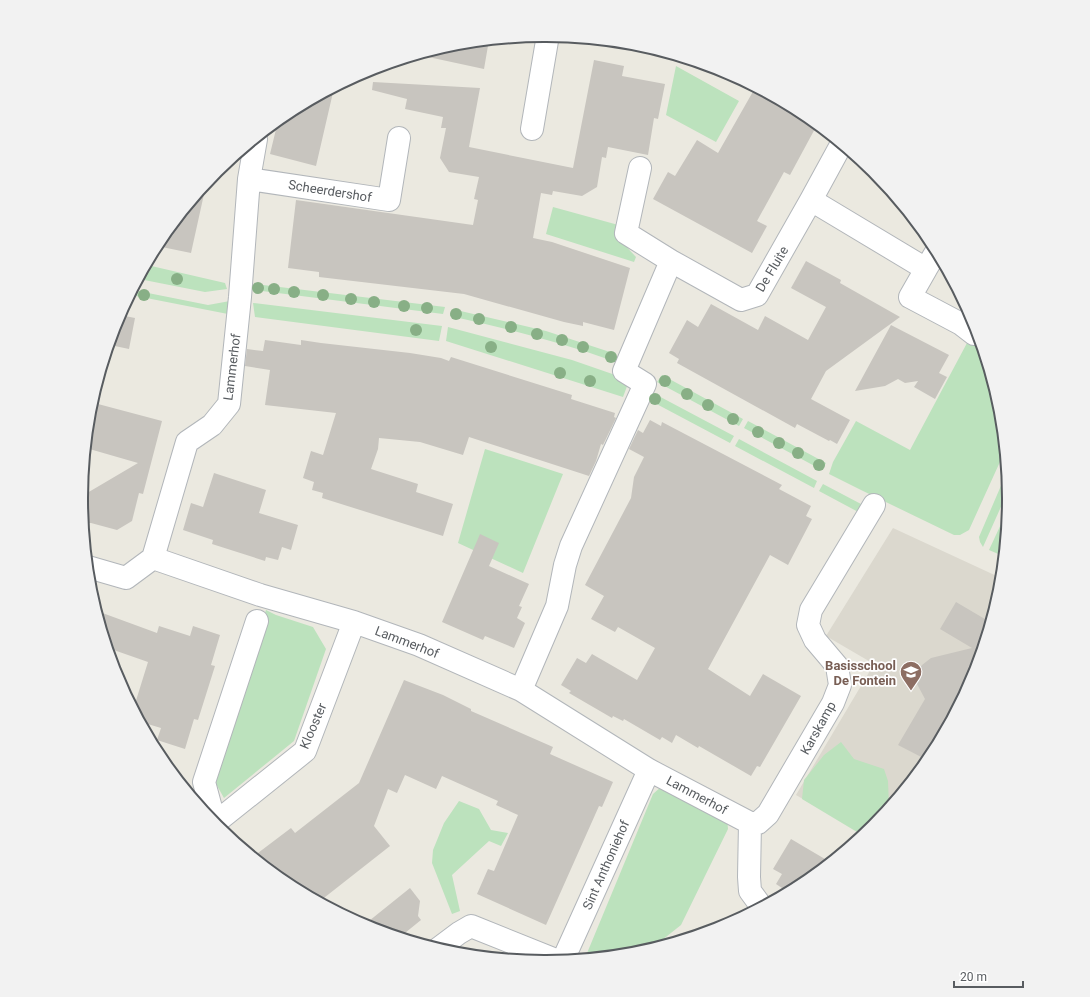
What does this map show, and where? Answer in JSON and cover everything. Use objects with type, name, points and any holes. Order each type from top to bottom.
[{"type":"street","points":[[532,129],[547,42]]},
{"type":"street","name":"Scheerdershof","points":[[249,178],[389,200],[399,138]]},
{"type":"street","points":[[249,178],[255,146]]},
{"type":"street","name":"De Fluite","points":[[640,168],[626,233],[671,261],[741,300],[757,295],[838,149]]},
{"type":"street","name":"Lammerhof","points":[[249,178],[240,297],[229,404],[212,425],[187,442],[153,558],[260,595],[354,622],[419,645],[521,690],[649,770],[750,823]]},
{"type":"street","points":[[811,200],[931,260],[910,297],[961,324],[969,330]]},
{"type":"street","points":[[521,690],[557,606],[565,565],[571,546],[645,384],[624,371],[671,261]]},
{"type":"street","name":"Karskamp","points":[[750,823],[758,823],[768,814],[833,703],[840,685],[837,666],[815,640],[808,625],[811,610],[874,505]]},
{"type":"street","points":[[94,569],[126,578],[153,558]]},
{"type":"street","name":"Klooster","points":[[212,810],[204,782],[257,621]]},
{"type":"street","name":"Klooster","points":[[220,819],[305,751],[354,622]]},
{"type":"street","name":"Sint Anthoniehof","points":[[566,954],[649,770]]},
{"type":"street","points":[[750,823],[750,891],[758,902]]},
{"type":"street","points":[[445,943],[471,926],[543,955]]},
{"type":"shaded area","name":"Basisschool De Fontein","points":[[893,528],[995,575],[986,617],[967,673],[940,727],[925,752],[907,776],[888,799],[858,831],[796,795],[874,664],[826,636]]},
{"type":"green space","points":[[676,66],[739,101],[716,142],[666,115]]},
{"type":"green space","points":[[553,207],[622,226],[622,237],[624,243],[636,257],[634,262],[546,234]]},
{"type":"green space","points":[[152,266],[225,283],[227,289],[205,292],[145,280]]},
{"type":"green space","points":[[255,284],[445,307],[443,314],[254,290]]},
{"type":"green space","points":[[139,291],[208,305],[230,301],[233,315],[136,296]]},
{"type":"green space","points":[[253,303],[442,326],[439,341],[255,317]]},
{"type":"green space","points":[[452,309],[546,331],[616,354],[613,361],[532,336],[450,316]]},
{"type":"green space","points":[[448,327],[572,360],[629,381],[623,397],[446,341]]},
{"type":"green space","points":[[972,338],[986,380],[993,409],[1000,461],[969,530],[960,535],[954,535],[829,474],[833,462],[856,421],[910,450],[967,343]]},
{"type":"green space","points":[[662,375],[743,419],[739,426],[657,382]]},
{"type":"green space","points":[[653,393],[734,436],[730,443],[649,400]]},
{"type":"green space","points":[[748,421],[826,463],[822,470],[744,428]]},
{"type":"green space","points":[[739,439],[817,481],[814,488],[735,446]]},
{"type":"green space","points":[[485,449],[563,474],[523,573],[458,543]]},
{"type":"green space","points":[[823,484],[861,504],[863,506],[862,514],[819,491]]},
{"type":"green space","points":[[1002,484],[1002,505],[983,547],[979,537]]},
{"type":"green space","points":[[1001,524],[998,554],[989,550]]},
{"type":"green space","points":[[266,610],[276,615],[313,627],[326,649],[294,741],[224,798],[211,775]]},
{"type":"green space","points":[[841,742],[854,759],[884,769],[888,781],[889,798],[857,832],[802,799],[804,780],[824,755]]},
{"type":"green space","points":[[662,786],[727,818],[728,829],[681,925],[664,939],[634,946],[587,953],[653,794]]},
{"type":"green space","points":[[459,801],[479,809],[491,830],[508,833],[501,846],[489,841],[452,875],[460,911],[452,914],[432,863],[433,850],[444,823]]},
{"type":"building","points":[[488,46],[484,69],[430,57]]},
{"type":"building","points":[[594,60],[624,66],[622,76],[665,84],[658,119],[654,118],[648,155],[608,147],[606,158],[602,157],[597,187],[582,196],[553,191],[552,195],[541,193],[533,238],[552,242],[630,268],[614,330],[583,322],[583,326],[564,322],[464,294],[319,277],[319,272],[288,268],[296,200],[473,225],[478,200],[474,199],[479,177],[449,172],[440,158],[446,128],[441,128],[443,117],[405,109],[407,99],[372,90],[373,82],[480,88],[469,147],[573,168]]},
{"type":"building","points":[[753,92],[773,103],[814,130],[790,175],[784,172],[757,221],[767,226],[752,253],[653,199],[668,172],[675,176],[697,140],[718,153]]},
{"type":"building","points":[[332,95],[316,166],[270,154],[276,130]]},
{"type":"building","points":[[203,196],[191,253],[164,247]]},
{"type":"building","points":[[806,261],[841,280],[840,283],[900,317],[826,371],[811,399],[850,420],[837,444],[797,424],[795,428],[677,363],[679,359],[669,353],[687,320],[698,327],[711,304],[758,330],[765,316],[808,340],[826,307],[791,288]]},
{"type":"building","points":[[127,316],[135,318],[129,349],[115,346]]},
{"type":"building","points":[[891,325],[949,355],[939,373],[947,377],[935,399],[914,387],[918,381],[905,383],[898,379],[885,386],[855,391]]},
{"type":"building","points":[[265,340],[301,345],[301,340],[410,353],[441,358],[449,361],[451,357],[572,395],[571,399],[615,413],[614,417],[616,418],[603,445],[601,444],[596,461],[589,476],[469,437],[463,455],[420,442],[379,438],[378,449],[371,469],[418,484],[416,492],[453,504],[443,536],[322,498],[323,493],[312,490],[314,482],[303,478],[311,451],[323,455],[336,413],[265,405],[270,370],[245,366],[247,349],[263,351]]},
{"type":"building","points":[[98,404],[162,421],[143,494],[139,493],[132,521],[117,530],[89,523],[88,492],[138,463],[91,449]]},
{"type":"building","points":[[650,420],[661,426],[662,422],[782,485],[779,489],[811,506],[806,516],[812,519],[788,565],[770,555],[708,669],[750,696],[763,674],[801,696],[760,767],[757,766],[751,776],[699,746],[698,748],[676,735],[672,743],[662,737],[660,740],[624,719],[623,721],[613,716],[612,718],[569,693],[571,691],[561,685],[577,658],[586,663],[592,654],[637,680],[655,648],[618,627],[615,632],[591,619],[604,596],[585,585],[631,498],[634,477],[644,457],[629,449],[638,430],[643,433]]},
{"type":"building","points":[[214,473],[266,490],[259,513],[298,525],[291,550],[282,547],[278,560],[266,557],[265,561],[212,544],[213,540],[183,530],[191,503],[203,507]]},
{"type":"building","points":[[480,534],[499,543],[489,566],[529,584],[519,606],[522,607],[517,618],[525,623],[514,648],[485,636],[483,640],[442,622]]},
{"type":"building","points":[[956,602],[985,619],[967,673],[940,727],[921,757],[898,745],[925,699],[917,684],[918,671],[922,665],[931,658],[972,648],[940,629]]},
{"type":"building","points":[[103,613],[157,633],[159,626],[190,636],[193,626],[220,635],[211,665],[215,666],[198,720],[194,719],[185,749],[158,740],[161,728],[149,724],[136,700],[148,662],[115,650]]},
{"type":"building","points":[[404,680],[443,695],[471,709],[471,711],[553,747],[550,754],[613,782],[602,807],[599,806],[546,925],[477,894],[488,869],[494,871],[518,815],[496,805],[498,801],[442,776],[436,789],[405,775],[397,793],[388,789],[374,826],[390,846],[324,898],[291,878],[258,853],[291,828],[295,833],[359,783]]},
{"type":"building","points":[[791,839],[825,859],[782,888],[776,884],[782,874],[773,869]]},
{"type":"building","points":[[410,888],[420,901],[418,916],[421,920],[405,933],[370,920]]},
{"type":"place","name":"Basisschool De Fontein","points":[[911,692]]}]
